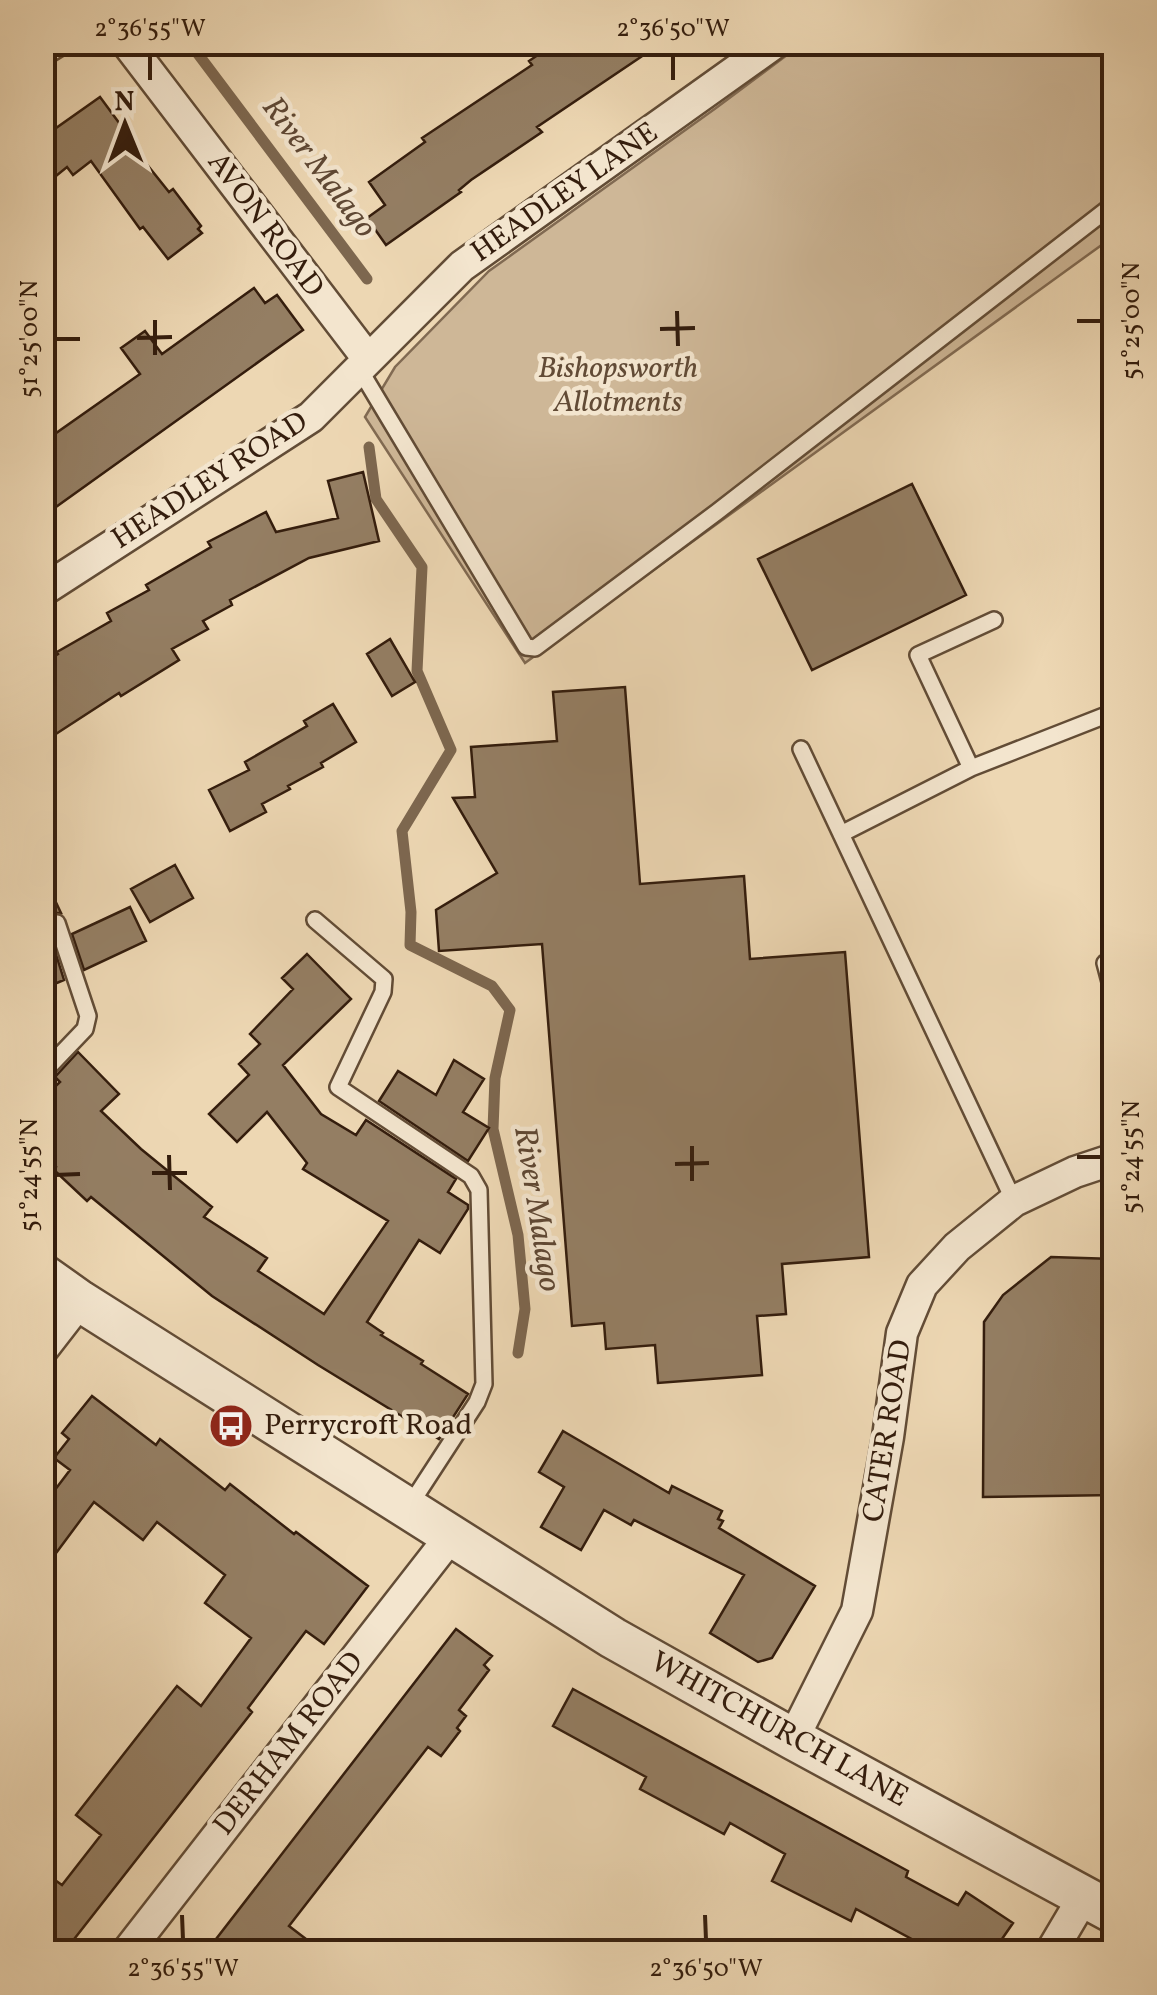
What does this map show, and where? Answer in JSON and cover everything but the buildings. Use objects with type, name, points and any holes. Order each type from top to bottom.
[{"type":"street","points":[[42,50],[55,42]]},
{"type":"street","name":"AVON ROAD","points":[[126,42],[364,365]]},
{"type":"street","name":"HEADLEY LANE","points":[[364,365],[462,266],[776,42]]},
{"type":"street","name":"HEADLEY ROAD","points":[[42,591],[311,418],[364,365]]},
{"type":"street","name":"CATER ROAD","points":[[793,1739],[857,1611],[902,1333],[922,1285],[957,1247],[1014,1201],[1075,1172],[1114,1159]]},
{"type":"street","name":"WHITCHURCH LANE","points":[[42,1274],[613,1638],[1098,1905]]},
{"type":"street","points":[[42,1350],[80,1301]]},
{"type":"street","name":"DERHAM ROAD","points":[[127,1952],[451,1536]]},
{"type":"street","points":[[1050,1952],[1098,1905]]},
{"type":"lane","points":[[364,365],[526,647],[535,648],[1114,204]]},
{"type":"lane","points":[[971,768],[918,655],[994,620]]},
{"type":"lane","points":[[841,834],[971,768],[1114,712]]},
{"type":"lane","points":[[800,749],[1014,1201]]},
{"type":"lane","points":[[315,920],[384,979],[383,992],[338,1087],[471,1176],[479,1190],[484,1384],[478,1402],[408,1508]]},
{"type":"lane","points":[[42,1074],[85,1028],[88,1016],[58,922]]},
{"type":"lane","points":[[1105,963],[1114,998]]},
{"type":"green space","name":"Bishopsworth Allotments","points":[[803,43],[1114,43],[1114,236],[525,663],[365,417],[395,367],[489,271]]},
{"type":"waterway","name":"River Malago","points":[[189,42],[367,279]]},
{"type":"waterway","name":"River Malago","points":[[369,447],[376,499],[422,567],[417,671],[451,750],[402,831],[411,912],[410,945],[492,986],[510,1010],[495,1078],[493,1129],[518,1235],[525,1309],[518,1353]]},
{"type":"place","name":"Perrycroft Road","points":[[231,1426]]}]
